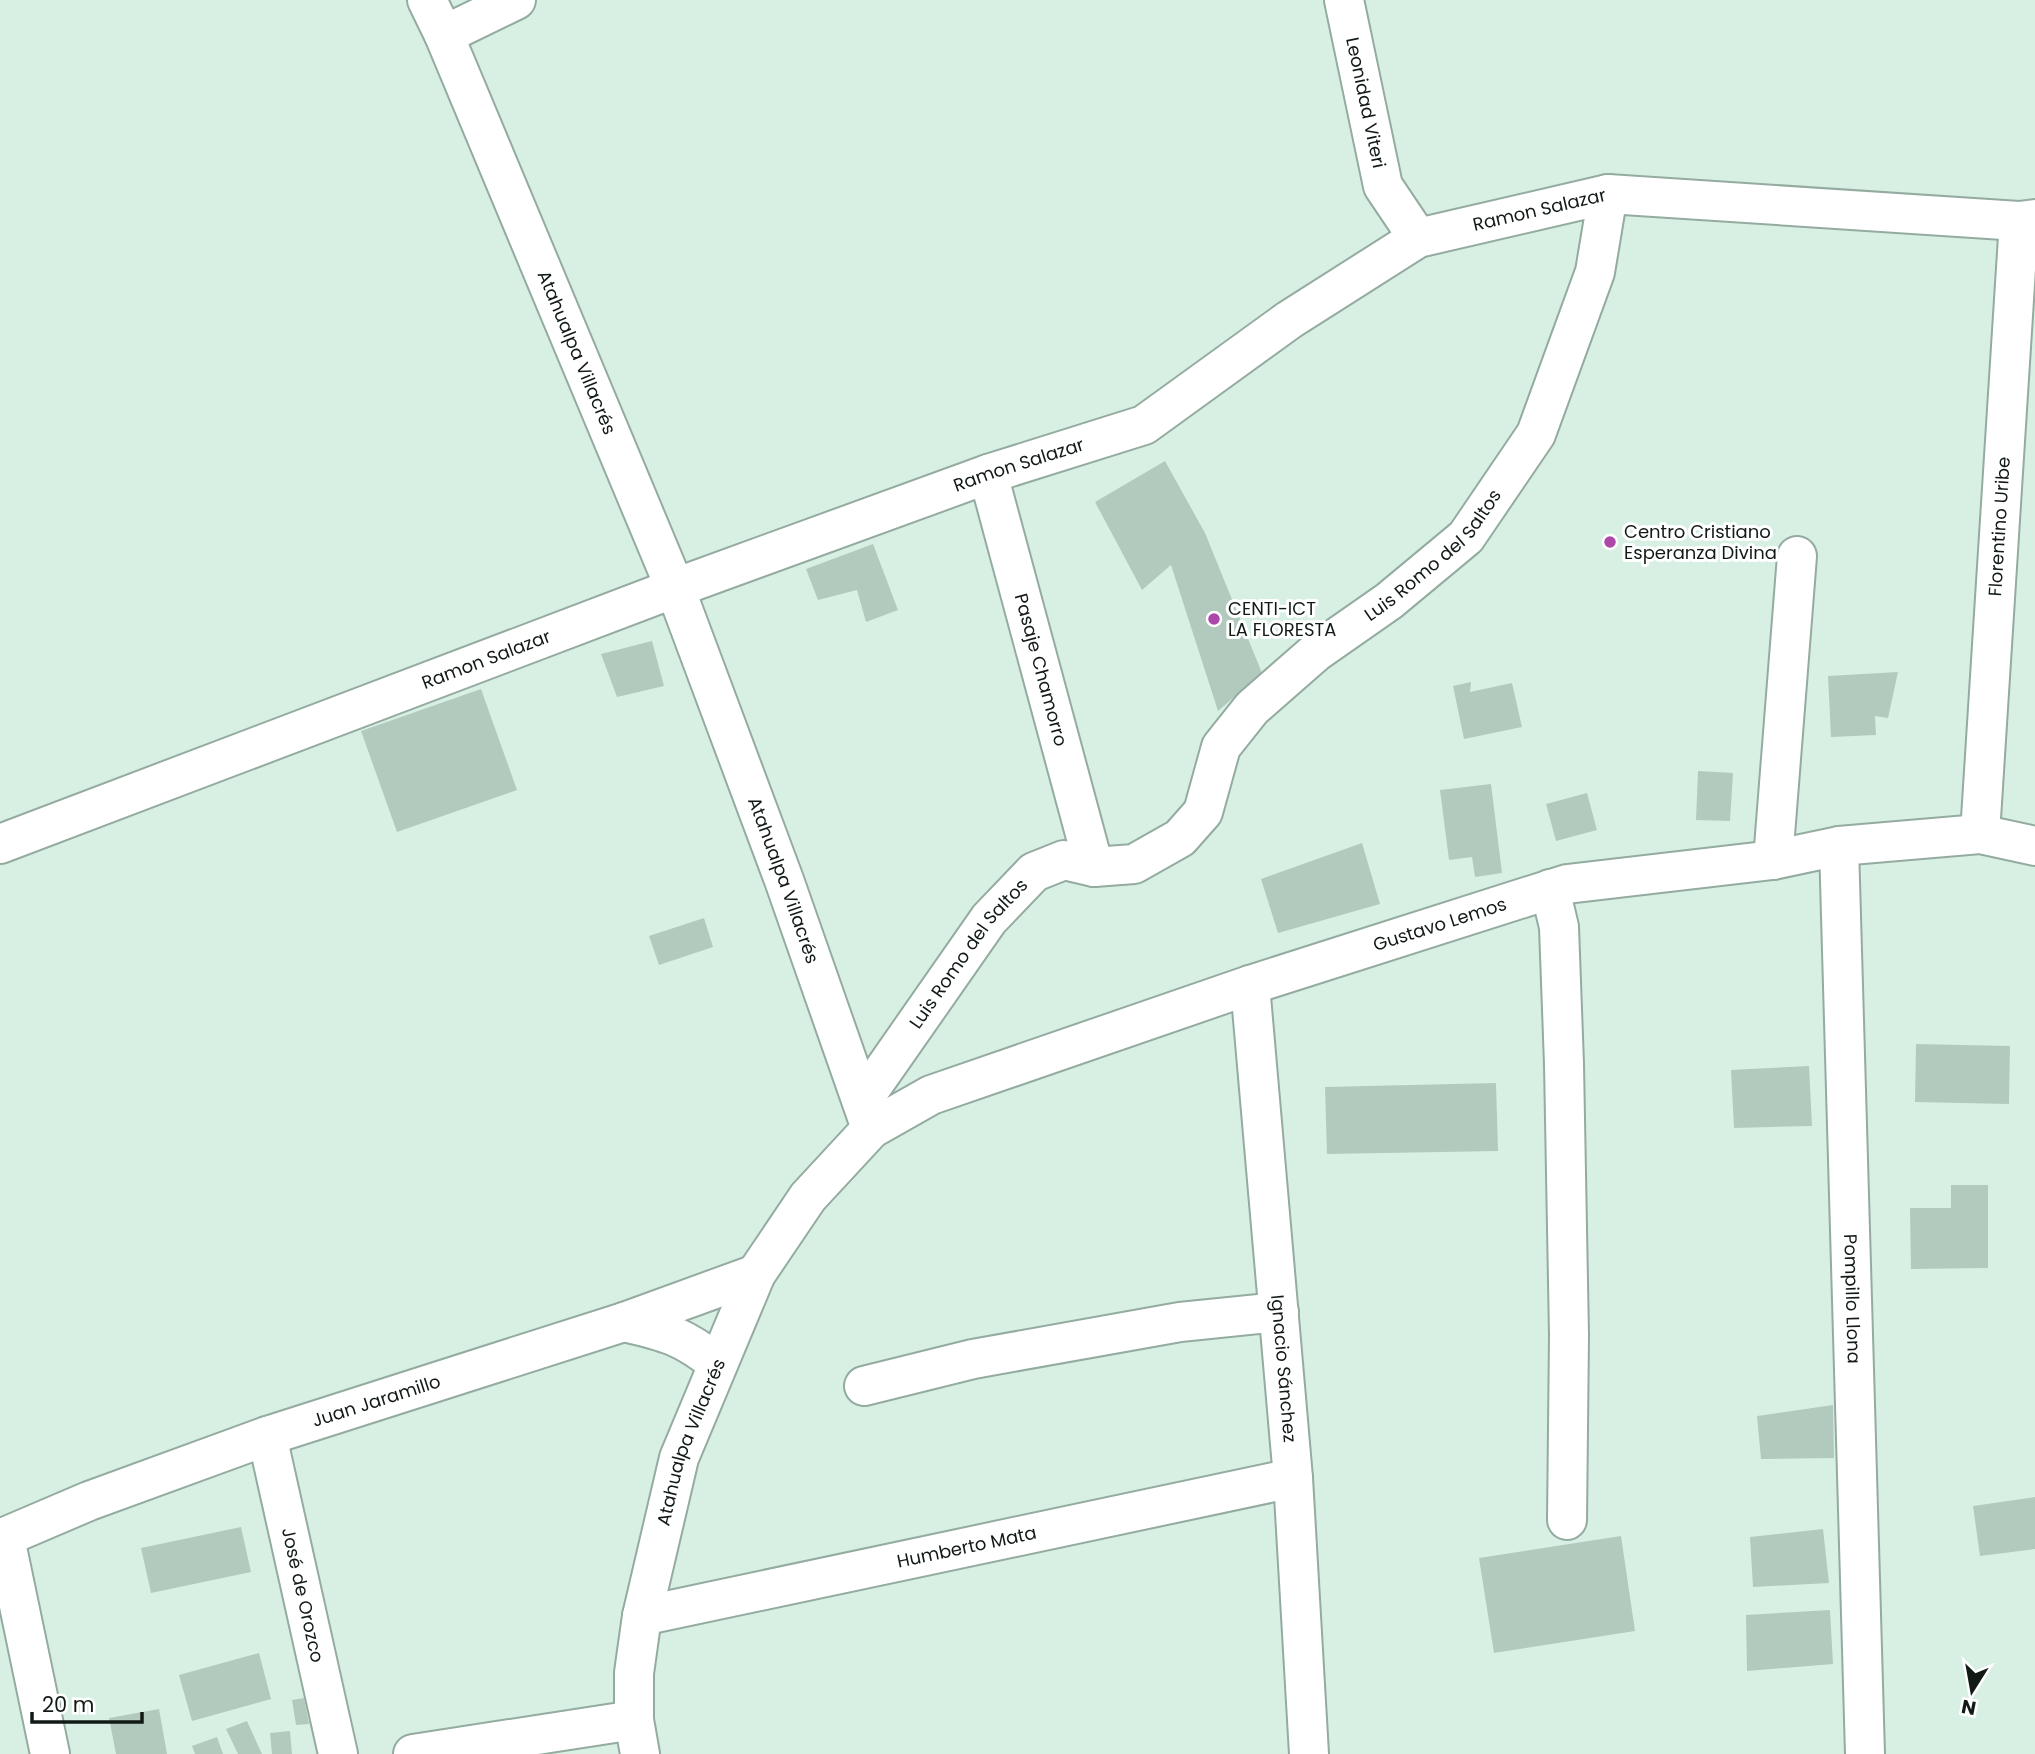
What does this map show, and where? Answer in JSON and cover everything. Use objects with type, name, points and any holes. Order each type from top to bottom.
[{"type":"street","name":"Atahualpa Villacrés","points":[[427,0],[675,588],[784,880],[866,1115],[756,1274],[678,1458],[642,1616],[634,1673],[637,1737]]},
{"type":"street","points":[[444,35],[516,0]]},
{"type":"street","name":"Leonidad Viteri","points":[[1344,0],[1383,186],[1418,238]]},
{"type":"street","name":"Ramon Salazar","points":[[0,844],[675,588],[988,474],[1144,425],[1289,320],[1418,238],[1608,194],[2027,220]]},
{"type":"street","name":"Luis Romo del Saltos","points":[[866,1115],[989,919],[1034,872],[1064,860],[1094,867],[1134,864],[1180,838],[1203,813],[1221,747],[1252,708],[1316,652],[1389,601],[1466,537],[1536,433],[1595,272],[1608,194]]},
{"type":"street","name":"Florentino Uribe","points":[[1980,834],[2027,220]]},
{"type":"street","name":"Pasaje Chamorro","points":[[988,474],[1094,867]]},
{"type":"street","points":[[1773,860],[1797,556]]},
{"type":"street","name":"Gustavo Lemos","points":[[866,1115],[1251,985],[1567,884],[1773,860],[1839,846],[1980,834],[2035,846]]},
{"type":"street","name":"Pompillo Llona","points":[[1839,846],[1866,1754]]},
{"type":"street","points":[[1550,889],[1559,927],[1564,1091],[1569,1336],[1567,1520]]},
{"type":"street","name":"Ignacio Sánchez","points":[[1251,985],[1293,1478],[1310,1754]]},
{"type":"street","name":"Juan Jaramillo","points":[[3,1538],[89,1501],[267,1436],[624,1322],[756,1274]]},
{"type":"street","points":[[863,1385],[973,1359],[1180,1322],[1279,1312]]},
{"type":"street","points":[[624,1322],[669,1333],[692,1343],[718,1364]]},
{"type":"street","name":"José de Orozco","points":[[267,1436],[338,1754]]},
{"type":"street","name":"Humberto Mata","points":[[642,1616],[1293,1478]]},
{"type":"street","points":[[3,1538],[50,1754]]},
{"type":"street","points":[[412,1754],[637,1737]]},
{"type":"building","points":[[1165,461],[1205,533],[1262,673],[1218,711],[1171,565],[1142,590],[1095,502]]},
{"type":"building","points":[[873,544],[898,610],[866,622],[857,590],[818,600],[806,569]]},
{"type":"building","points":[[652,641],[664,686],[617,697],[601,654]]},
{"type":"building","points":[[1898,672],[1888,718],[1875,716],[1876,735],[1831,737],[1828,676]]},
{"type":"building","points":[[1471,682],[1470,692],[1512,683],[1522,727],[1464,739],[1453,686]]},
{"type":"building","points":[[481,689],[517,790],[397,832],[361,731]]},
{"type":"building","points":[[1698,771],[1733,773],[1730,821],[1696,820]]},
{"type":"building","points":[[1491,784],[1502,873],[1475,877],[1472,857],[1449,860],[1440,790]]},
{"type":"building","points":[[1587,793],[1597,830],[1556,841],[1546,804]]},
{"type":"building","points":[[1362,843],[1380,904],[1278,933],[1261,879]]},
{"type":"building","points":[[704,918],[713,947],[659,965],[649,936]]},
{"type":"building","points":[[1916,1044],[2010,1046],[2009,1104],[1915,1102]]},
{"type":"building","points":[[1809,1066],[1812,1126],[1734,1128],[1731,1070]]},
{"type":"building","points":[[1496,1083],[1498,1151],[1327,1154],[1325,1087]]},
{"type":"building","points":[[1951,1185],[1988,1185],[1988,1268],[1911,1269],[1910,1208],[1951,1208]]},
{"type":"building","points":[[1833,1405],[1834,1458],[1761,1459],[1757,1416]]},
{"type":"building","points":[[2035,1497],[2035,1549],[1980,1556],[1973,1506]]},
{"type":"building","points":[[241,1527],[251,1572],[151,1593],[141,1548]]},
{"type":"building","points":[[1823,1529],[1829,1583],[1753,1587],[1750,1537]]},
{"type":"building","points":[[1621,1536],[1635,1631],[1494,1653],[1479,1558]]},
{"type":"building","points":[[1830,1610],[1833,1664],[1747,1671],[1746,1615]]},
{"type":"building","points":[[259,1653],[271,1699],[192,1721],[179,1675]]},
{"type":"building","points":[[304,1698],[309,1724],[296,1725],[292,1700]]},
{"type":"building","points":[[159,1709],[167,1754],[116,1754],[109,1718]]},
{"type":"building","points":[[247,1721],[262,1754],[238,1754],[226,1729]]},
{"type":"building","points":[[290,1731],[292,1754],[272,1754],[270,1733]]},
{"type":"building","points":[[217,1737],[223,1754],[195,1754],[192,1746]]},
{"type":"place","name":"Centro Cristiano Esperanza Divina","points":[[1610,542]]},
{"type":"place","name":"CENTI-ICT LA FLORESTA","points":[[1214,619]]}]
